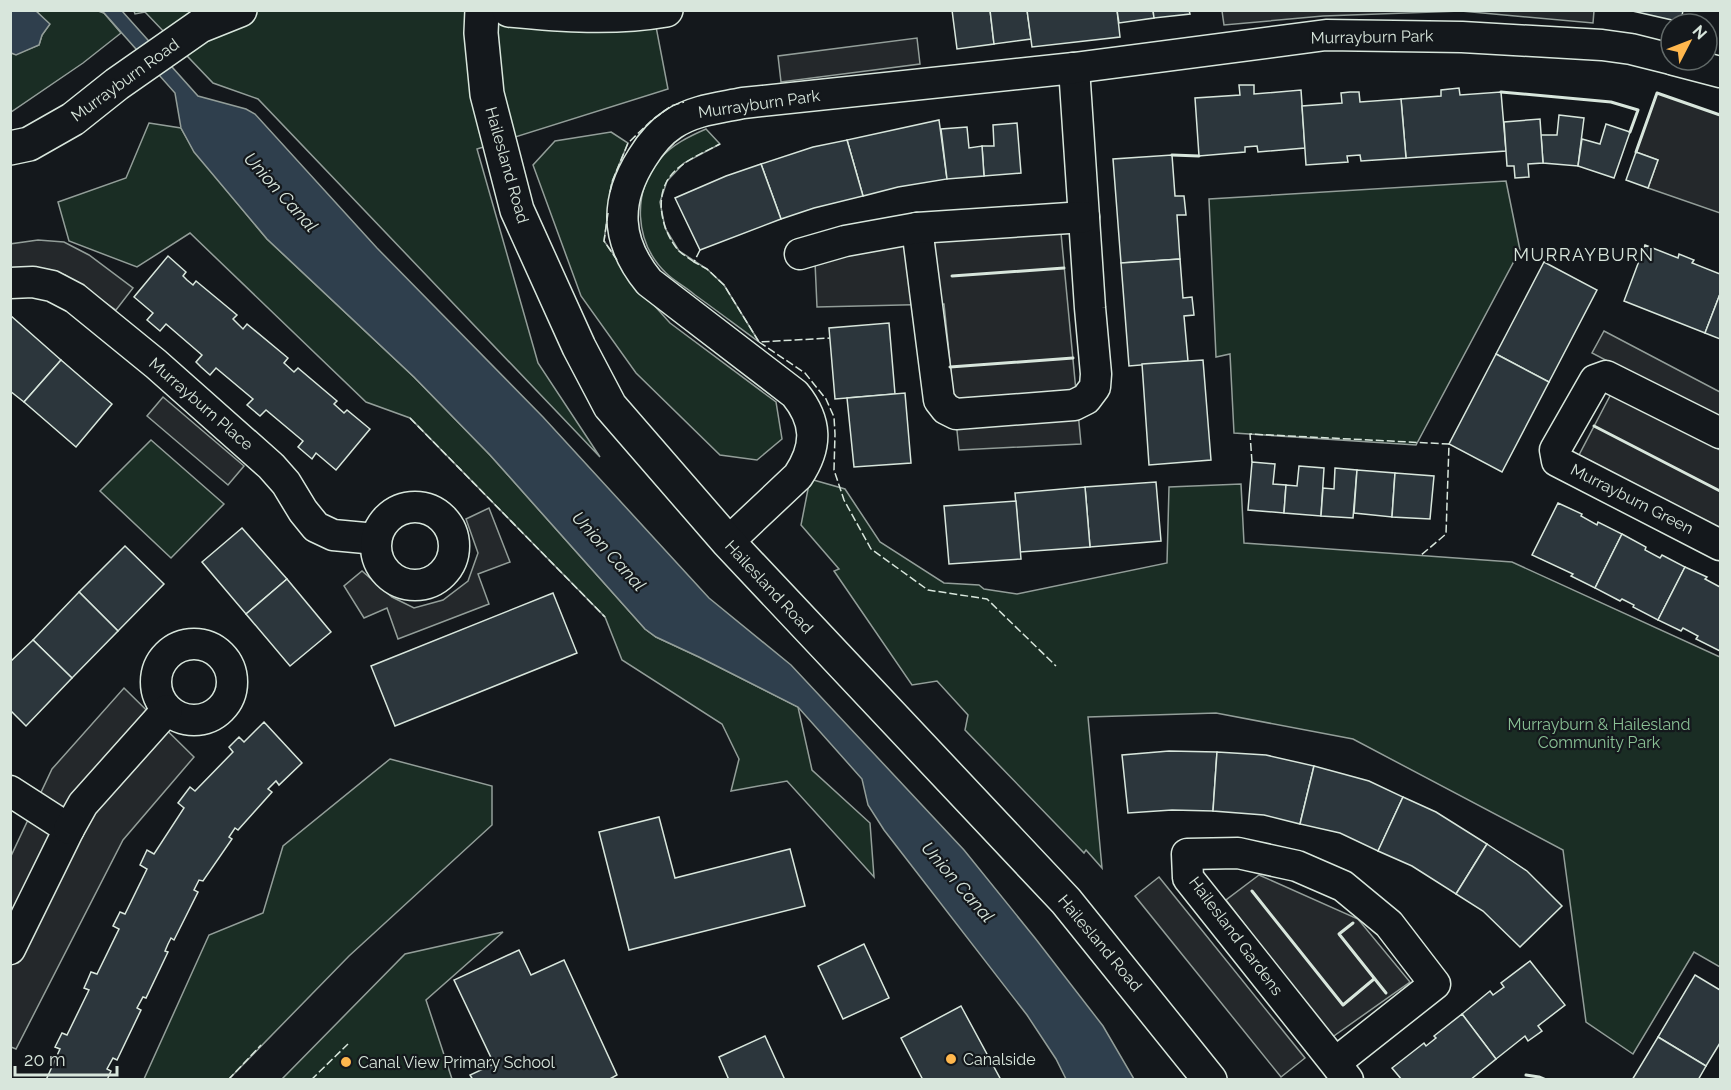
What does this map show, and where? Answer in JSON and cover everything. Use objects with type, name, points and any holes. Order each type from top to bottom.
[{"type":"street","name":"Murrayburn Road","points":[[10,148],[29,144],[74,119],[117,84],[200,26],[240,10]]},
{"type":"street","name":"Hailesland Road","points":[[482,10],[481,33],[487,94],[517,210],[579,347],[610,406],[728,542],[1066,901],[1210,1080]]},
{"type":"street","points":[[509,10],[558,15],[616,15],[666,10]]},
{"type":"street","name":"Murrayburn Park","points":[[728,542],[798,476],[807,463],[812,447],[811,424],[804,405],[795,394],[649,282],[633,260],[624,236],[622,214],[625,192],[637,166],[653,141],[672,124],[694,112],[743,103],[1074,68],[1326,35],[1462,37],[1602,45],[1631,49],[1659,57]]},
{"type":"street","points":[[917,228],[939,400],[946,409],[956,414],[1074,405],[1086,399],[1095,387],[1096,374],[1074,68]]},
{"type":"street","points":[[800,254],[845,241],[917,228],[1084,217]]},
{"type":"street","name":"Murrayburn Place","points":[[10,283],[33,282],[52,286],[75,298],[156,364],[271,466],[286,483],[316,527],[333,535],[376,539]]},
{"type":"street","name":"Murrayburn Green","points":[[1720,433],[1606,376],[1595,380],[1555,450],[1557,461],[1720,545]]},
{"type":"street","points":[[10,949],[83,804],[167,710]]},
{"type":"street","points":[[10,791],[69,829]]},
{"type":"street","name":"Hailesland Gardens","points":[[1238,853],[1297,866],[1343,886],[1389,924],[1435,984],[1341,1071],[1188,878],[1187,854],[1238,853]]},
{"type":"green space","points":[[98,10],[104,13],[121,33],[83,63],[11,112],[11,53],[16,54],[39,45],[49,25],[36,11]]},
{"type":"green space","points":[[134,11],[653,11],[668,89],[477,149],[538,363],[600,457],[258,99],[213,83],[145,12],[135,14]]},
{"type":"green space","points":[[149,123],[181,128],[195,152],[267,239],[414,377],[490,455],[645,629],[656,637],[798,707],[812,770],[870,823],[874,877],[787,781],[731,791],[739,759],[722,724],[622,660],[605,617],[410,418],[366,402],[190,233],[137,267],[69,241],[58,202],[126,178]]},
{"type":"green space","points":[[706,129],[720,144],[684,163],[667,181],[660,202],[665,228],[679,251],[707,269],[724,285],[759,342],[666,273],[655,261],[643,232],[640,217],[641,201],[651,172],[660,159],[675,145]]},
{"type":"green space","points":[[611,132],[628,143],[612,182],[604,241],[635,284],[670,323],[776,402],[782,439],[757,460],[720,455],[636,373],[581,296],[533,165],[555,141]]},
{"type":"green space","points":[[1506,181],[1520,250],[1416,445],[1234,433],[1230,354],[1216,357],[1209,199]]},
{"type":"green space","points":[[151,440],[224,504],[171,558],[100,491]]},
{"type":"green space","name":"Murrayburn & Hailesland Community Park","points":[[810,479],[845,489],[880,542],[944,583],[979,585],[984,589],[1017,594],[1167,563],[1169,487],[1241,484],[1244,543],[1512,562],[1720,657],[1720,967],[1694,952],[1633,1054],[1586,1022],[1563,850],[1353,739],[1216,713],[1088,717],[1102,868],[1086,850],[1084,853],[965,730],[968,715],[937,681],[912,685],[834,571],[839,569],[801,525]]},
{"type":"green space","points":[[390,759],[492,786],[492,825],[349,956],[229,1079],[144,1079],[209,935],[263,913],[283,846]]},
{"type":"green space","points":[[503,932],[426,1000],[452,1079],[282,1079],[405,954]]},
{"type":"shaded area","points":[[1222,10],[1594,11],[1593,23],[1461,11],[1323,16],[1224,25]]},
{"type":"shaded area","points":[[917,38],[920,64],[781,82],[778,56]]},
{"type":"shaded area","points":[[1657,93],[1720,115],[1720,213],[1648,188],[1658,160],[1636,152]]},
{"type":"shaded area","points":[[1061,233],[1081,444],[959,450],[944,304],[817,307],[815,262],[938,239]]},
{"type":"shaded area","points":[[38,240],[64,242],[89,255],[133,288],[116,310],[65,275],[42,270],[11,273],[10,244]]},
{"type":"shaded area","points":[[1604,331],[1720,392],[1720,420],[1592,353]]},
{"type":"shaded area","points":[[1612,392],[1720,450],[1720,530],[1579,455]]},
{"type":"shaded area","points":[[163,397],[244,466],[228,485],[147,416]]},
{"type":"shaded area","points":[[489,508],[510,562],[478,574],[489,604],[398,639],[387,608],[364,618],[344,586],[362,571],[392,597],[414,608],[443,600],[468,581],[478,553],[466,519]]},
{"type":"shaded area","points":[[124,688],[194,757],[123,840],[16,1049],[11,1047],[11,856],[52,769]]},
{"type":"shaded area","points":[[1259,875],[1358,919],[1410,982],[1331,1038],[1226,900]]},
{"type":"shaded area","points":[[1159,877],[1305,1058],[1281,1077],[1135,896]]},
{"type":"water","points":[[11,10],[36,11],[50,24],[42,35],[39,45],[16,55],[11,53]]},
{"type":"water","name":"Union Canal","points":[[98,11],[122,11],[198,96],[246,109],[255,114],[377,248],[543,417],[709,598],[791,665],[964,850],[1103,1026],[1134,1079],[1066,1079],[1056,1059],[1027,1015],[884,830],[868,805],[862,779],[798,707],[656,637],[645,629],[490,455],[414,377],[267,239],[194,152],[181,128],[175,93],[104,13]]},
{"type":"building","points":[[952,10],[990,10],[994,44],[957,49]]},
{"type":"building","points":[[990,10],[1027,10],[1031,39],[994,44]]},
{"type":"building","points":[[1027,10],[1117,10],[1120,37],[1032,47]]},
{"type":"building","points":[[1117,10],[1153,10],[1154,18],[1119,23]]},
{"type":"building","points":[[1153,10],[1189,10],[1190,14],[1154,18]]},
{"type":"building","points":[[1628,10],[1683,10],[1683,12],[1659,12],[1659,17]]},
{"type":"building","points":[[1239,85],[1254,85],[1254,94],[1301,90],[1305,148],[1258,152],[1257,146],[1245,147],[1245,152],[1199,156],[1195,98],[1240,95]]},
{"type":"building","points":[[1459,88],[1460,95],[1501,92],[1506,151],[1406,158],[1401,99],[1441,96],[1441,90]]},
{"type":"building","points":[[1359,92],[1360,102],[1401,99],[1406,158],[1361,161],[1360,155],[1347,156],[1348,162],[1306,165],[1302,106],[1342,103],[1341,93]]},
{"type":"building","points":[[1559,115],[1584,118],[1578,166],[1543,163],[1541,135],[1557,135]]},
{"type":"building","points":[[1540,119],[1543,163],[1528,164],[1529,177],[1515,178],[1514,166],[1507,166],[1504,122]]},
{"type":"building","points":[[939,120],[947,179],[898,187],[863,196],[847,140]]},
{"type":"building","points":[[1017,123],[1021,173],[984,176],[982,146],[994,146],[993,125]]},
{"type":"building","points":[[1606,124],[1630,132],[1614,178],[1578,166],[1582,139],[1600,144]]},
{"type":"building","points":[[967,127],[969,148],[982,146],[984,176],[947,179],[941,129]]},
{"type":"building","points":[[847,140],[863,196],[781,219],[761,164],[813,147]]},
{"type":"building","points":[[1636,152],[1658,160],[1648,188],[1626,180]]},
{"type":"building","points":[[1172,155],[1175,196],[1184,196],[1186,215],[1177,215],[1180,259],[1121,263],[1113,159]]},
{"type":"building","points":[[761,164],[781,219],[700,250],[675,198]]},
{"type":"building","points":[[1645,245],[1678,258],[1679,254],[1694,260],[1692,263],[1720,274],[1720,294],[1705,333],[1624,301]]},
{"type":"building","points":[[168,256],[186,272],[183,276],[187,280],[193,285],[196,281],[237,315],[233,319],[243,329],[247,324],[288,358],[284,363],[294,372],[298,368],[337,401],[334,404],[344,413],[347,410],[370,429],[336,470],[316,453],[312,459],[298,447],[303,441],[266,410],[260,416],[247,405],[253,399],[216,368],[210,375],[196,362],[202,355],[166,324],[160,331],[147,320],[153,313],[134,297]]},
{"type":"building","points":[[1180,259],[1183,298],[1192,297],[1194,315],[1184,316],[1188,361],[1129,366],[1121,263]]},
{"type":"building","points":[[1544,262],[1597,290],[1549,382],[1496,354]]},
{"type":"building","points":[[1720,294],[1720,339],[1705,333]]},
{"type":"building","points":[[10,315],[61,360],[24,402],[10,391]]},
{"type":"building","points":[[889,323],[895,394],[835,399],[829,328]]},
{"type":"building","points":[[1496,354],[1549,382],[1502,472],[1449,444]]},
{"type":"building","points":[[61,360],[112,404],[76,447],[24,402]]},
{"type":"building","points":[[1203,360],[1211,460],[1149,465],[1142,364]]},
{"type":"building","points":[[905,393],[911,463],[854,467],[847,398]]},
{"type":"building","points":[[1252,462],[1275,464],[1273,484],[1286,485],[1284,513],[1248,510]]},
{"type":"building","points":[[1299,466],[1324,468],[1321,516],[1284,513],[1286,485],[1297,486]]},
{"type":"building","points":[[1335,468],[1357,470],[1353,518],[1321,516],[1323,488],[1334,489]]},
{"type":"building","points":[[1357,470],[1395,473],[1392,517],[1354,513]]},
{"type":"building","points":[[1395,473],[1434,476],[1430,519],[1392,517]]},
{"type":"building","points":[[1156,482],[1161,541],[1090,547],[1085,487]]},
{"type":"building","points":[[1085,487],[1090,547],[1020,552],[1015,493]]},
{"type":"building","points":[[1016,501],[1021,559],[949,564],[944,506]]},
{"type":"building","points":[[1558,503],[1582,514],[1581,516],[1597,525],[1598,522],[1622,534],[1595,588],[1571,576],[1573,574],[1532,555]]},
{"type":"building","points":[[242,528],[287,579],[246,614],[202,562]]},
{"type":"building","points":[[1622,534],[1646,547],[1645,550],[1660,558],[1662,555],[1685,567],[1658,620],[1633,607],[1634,605],[1622,599],[1620,601],[1595,588]]},
{"type":"building","points":[[125,546],[164,584],[118,631],[79,592]]},
{"type":"building","points":[[1685,567],[1707,577],[1705,579],[1720,587],[1720,651],[1696,639],[1698,636],[1683,628],[1681,631],[1658,620]]},
{"type":"building","points":[[287,579],[331,632],[290,666],[246,614]]},
{"type":"building","points":[[79,592],[118,631],[72,678],[33,640]]},
{"type":"building","points":[[553,593],[577,653],[395,726],[371,666]]},
{"type":"building","points":[[33,640],[72,678],[26,726],[10,710],[10,662]]},
{"type":"building","points":[[264,722],[302,763],[279,785],[276,781],[268,789],[272,792],[238,830],[235,828],[229,837],[232,839],[203,881],[199,880],[194,890],[198,892],[174,940],[171,938],[168,944],[165,951],[168,952],[146,998],[143,997],[137,1008],[141,1010],[117,1060],[113,1058],[107,1069],[111,1071],[107,1080],[46,1080],[60,1049],[55,1047],[62,1033],[67,1035],[89,990],[84,988],[91,972],[97,974],[119,929],[113,926],[120,912],[125,914],[147,869],[140,865],[147,850],[154,854],[184,808],[178,803],[190,787],[195,791],[233,752],[229,747],[239,737],[244,742]]},
{"type":"building","points":[[1169,751],[1217,752],[1213,811],[1172,810],[1128,813],[1122,755]]},
{"type":"building","points":[[1217,752],[1266,755],[1314,766],[1300,824],[1264,815],[1213,811]]},
{"type":"building","points":[[1314,766],[1369,781],[1403,797],[1378,851],[1340,833],[1300,824]]},
{"type":"building","points":[[1403,797],[1436,812],[1487,844],[1456,894],[1412,866],[1378,851]]},
{"type":"building","points":[[659,817],[675,878],[790,849],[805,906],[629,950],[599,832]]},
{"type":"building","points":[[1487,844],[1527,871],[1562,906],[1520,947],[1483,911],[1456,894]]},
{"type":"building","points":[[864,944],[889,998],[843,1019],[818,966]]},
{"type":"building","points":[[519,950],[531,975],[564,960],[617,1075],[608,1080],[473,1080],[470,1075],[494,1064],[454,980]]},
{"type":"building","points":[[1530,961],[1565,1005],[1538,1026],[1542,1031],[1528,1041],[1525,1036],[1496,1059],[1462,1014],[1490,991],[1493,995],[1504,987],[1501,983]]},
{"type":"building","points":[[1695,975],[1720,990],[1720,1043],[1706,1066],[1658,1037]]},
{"type":"building","name":"Canalside","points":[[961,1006],[1001,1080],[923,1080],[901,1038]]},
{"type":"building","points":[[1462,1014],[1496,1059],[1470,1080],[1402,1080],[1392,1068],[1424,1043],[1426,1046],[1436,1038],[1434,1036]]},
{"type":"building","points":[[765,1036],[785,1080],[729,1080],[719,1057]]},
{"type":"building","points":[[1658,1037],[1706,1066],[1698,1080],[1632,1080]]},
{"type":"fence","points":[[610,192],[628,143],[671,106],[684,102]]},
{"type":"fence","points":[[694,262],[673,244],[665,226],[661,208],[663,189],[677,169],[720,144]]},
{"type":"fence","points":[[608,213],[604,241],[617,260]]},
{"type":"fence","points":[[700,250],[694,262],[707,269],[724,285],[759,342],[830,338]]},
{"type":"fence","points":[[759,342],[805,373],[826,399],[834,417],[834,470],[844,500],[871,549],[928,590],[987,599],[1056,666]]},
{"type":"fence","points":[[410,418],[605,617]]},
{"type":"fence","points":[[1252,462],[1250,434],[1449,444],[1446,534],[1420,556]]},
{"type":"fence","points":[[311,1080],[348,1044]]},
{"type":"fence","points":[[228,1080],[261,1045]]},
{"type":"wall","points":[[1501,92],[1611,102],[1638,110],[1630,132]]},
{"type":"wall","points":[[1636,152],[1657,93],[1720,115]]},
{"type":"wall","points":[[1172,155],[1199,156]]},
{"type":"wall","points":[[952,276],[1064,268]]},
{"type":"wall","points":[[950,367],[1073,358]]},
{"type":"wall","points":[[1594,426],[1720,491]]},
{"type":"wall","points":[[1252,891],[1343,1005],[1374,979]]},
{"type":"wall","points":[[1353,923],[1339,934],[1386,993]]},
{"type":"wall","points":[[1526,1075],[1546,1080]]},
{"type":"place","name":"Canalside","points":[[951,1059]]},
{"type":"place","name":"Canal View Primary School","points":[[346,1062]]},
{"type":"district","name":"MURRAYBURN","points":[[1584,254]]}]
